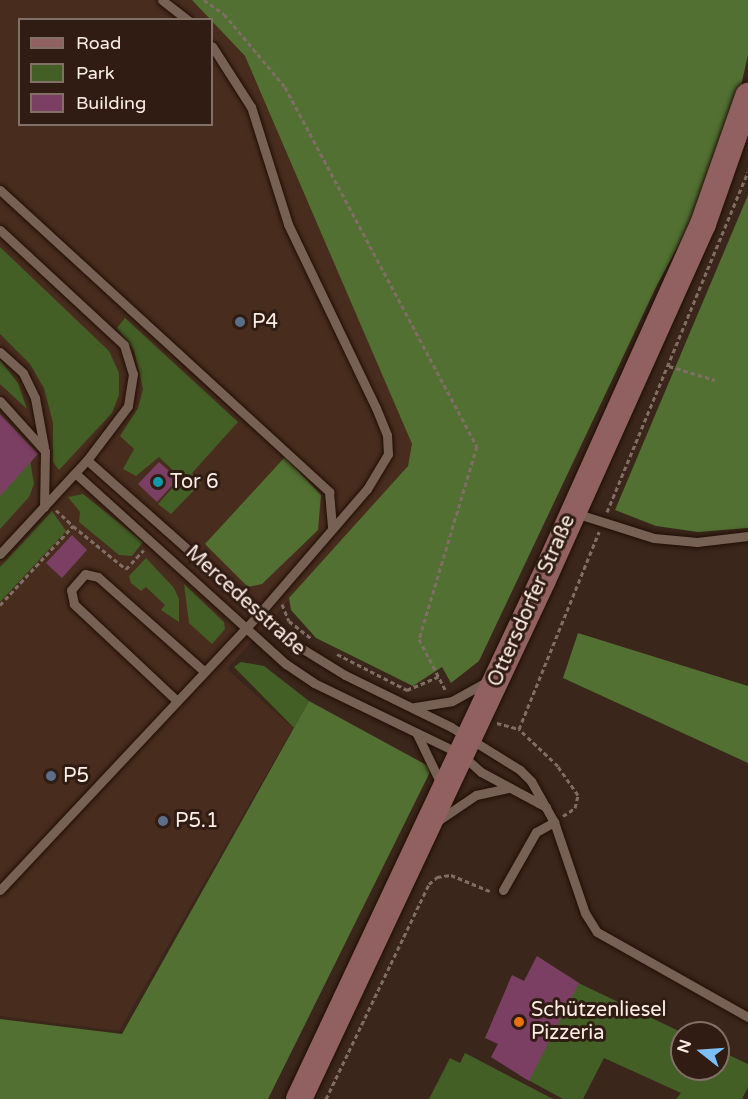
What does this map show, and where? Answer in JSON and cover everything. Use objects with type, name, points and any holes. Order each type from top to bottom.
[{"type":"street","name":"Ottersdorfer Straße","points":[[299,1099],[428,829],[704,224],[748,96]]},
{"type":"lane","points":[[162,0],[185,18]]},
{"type":"lane","points":[[0,890],[175,699],[259,614],[381,471],[388,454],[387,435],[288,224],[251,107],[213,48]]},
{"type":"lane","points":[[0,190],[329,492],[332,528]]},
{"type":"lane","points":[[0,230],[124,345],[133,374],[128,406],[87,460],[0,554]]},
{"type":"lane","points":[[0,352],[23,373],[35,398],[45,451],[44,507]]},
{"type":"lane","points":[[0,401],[45,451]]},
{"type":"lane","name":"Mercedesstraße","points":[[87,460],[259,614],[316,660],[410,706],[464,747]]},
{"type":"lane","name":"Mercedesstraße","points":[[75,473],[152,541],[244,629],[314,683],[415,732],[464,747]]},
{"type":"lane","points":[[573,512],[654,538],[697,542],[748,536]]},
{"type":"lane","points":[[175,699],[74,604],[71,590],[86,574],[98,577],[204,670]]},
{"type":"lane","points":[[410,706],[452,701],[499,674]]},
{"type":"lane","points":[[415,732],[429,751],[444,793]]},
{"type":"lane","points":[[464,747],[482,772],[546,807]]},
{"type":"lane","points":[[464,747],[520,770],[554,822],[585,913],[597,932],[748,1017]]},
{"type":"lane","points":[[428,829],[476,795],[510,788]]},
{"type":"lane","points":[[503,890],[536,832],[554,822]]},
{"type":"path","points":[[204,0],[224,14],[285,87],[477,446],[419,639],[452,701]]},
{"type":"path","points":[[519,729],[748,172]]},
{"type":"path","points":[[669,366],[715,380]]},
{"type":"path","points":[[62,517],[126,569],[152,541]]},
{"type":"path","points":[[0,605],[73,526]]},
{"type":"path","points":[[275,596],[289,621],[320,645]]},
{"type":"path","points":[[330,650],[407,690],[438,677]]},
{"type":"path","points":[[479,717],[519,729],[558,766],[578,795],[575,808],[554,822]]},
{"type":"path","points":[[326,1099],[429,885],[437,877],[451,875],[490,892],[503,890]]},
{"type":"shaded area","points":[[0,0],[192,0],[211,18],[18,18],[18,126],[213,126],[213,20],[221,27],[245,56],[412,444],[413,455],[401,476],[227,669],[293,728],[119,1031],[0,1016]]},
{"type":"green space","points":[[192,0],[748,0],[748,55],[739,95],[689,226],[657,285],[479,661],[451,683],[442,667],[413,686],[316,638],[291,610],[289,598],[408,466],[412,444],[245,56],[213,22],[213,18],[209,18]]},
{"type":"green space","points":[[748,195],[748,528],[698,532],[656,526],[615,510]]},
{"type":"green space","points":[[0,247],[109,351],[119,373],[119,395],[112,413],[59,470],[53,462],[53,423],[44,388],[30,364],[0,334]]},
{"type":"green space","points":[[125,318],[238,422],[192,473],[201,483],[171,514],[158,504],[181,478],[159,457],[136,476],[123,469],[134,449],[120,436],[138,408],[143,389],[134,350],[117,328]]},
{"type":"green space","points":[[0,360],[18,383],[27,409],[0,384]]},
{"type":"green space","points":[[285,457],[321,495],[318,530],[262,584],[248,587],[205,544]]},
{"type":"green space","points":[[30,460],[34,484],[29,497],[0,529],[0,494]]},
{"type":"green space","points":[[83,494],[143,542],[132,556],[119,555],[79,522],[80,512],[68,497]]},
{"type":"green space","points":[[52,511],[66,531],[0,602],[0,567]]},
{"type":"green space","points":[[146,558],[174,588],[179,599],[179,622],[161,610],[165,605],[146,587],[141,591],[131,583],[129,576]]},
{"type":"green space","points":[[184,584],[224,622],[225,629],[212,644],[189,623]]},
{"type":"green space","points":[[578,633],[748,686],[748,763],[563,678]]},
{"type":"green space","points":[[241,662],[264,666],[309,701],[294,728],[234,667]]},
{"type":"green space","points":[[309,701],[432,768],[268,1099],[0,1099],[0,1019],[122,1034]]},
{"type":"green space","points":[[568,978],[670,1027],[670,1081],[730,1081],[730,1056],[748,1064],[748,1087],[742,1099],[676,1099],[681,1093],[604,1058],[583,1099],[563,1099],[519,1075]]},
{"type":"green space","points":[[465,1053],[553,1099],[429,1099],[450,1058],[460,1063]]},
{"type":"building","points":[[0,414],[38,454],[0,496]]},
{"type":"building","name":"Tor 6","points":[[159,462],[178,479],[157,502],[138,484]]},
{"type":"building","points":[[72,535],[87,550],[62,578],[46,563]]},
{"type":"building","name":"Schützenliesel Pizzeria","points":[[537,956],[579,983],[529,1081],[491,1057],[498,1044],[485,1038],[512,975],[524,981]]},
{"type":"place","name":"P4","points":[[240,322]]},
{"type":"place","name":"Tor 6","points":[[158,482]]},
{"type":"place","name":"P5","points":[[51,776]]},
{"type":"place","name":"P5.1","points":[[163,821]]},
{"type":"place","name":"Schützenliesel Pizzeria","points":[[519,1022]]}]
